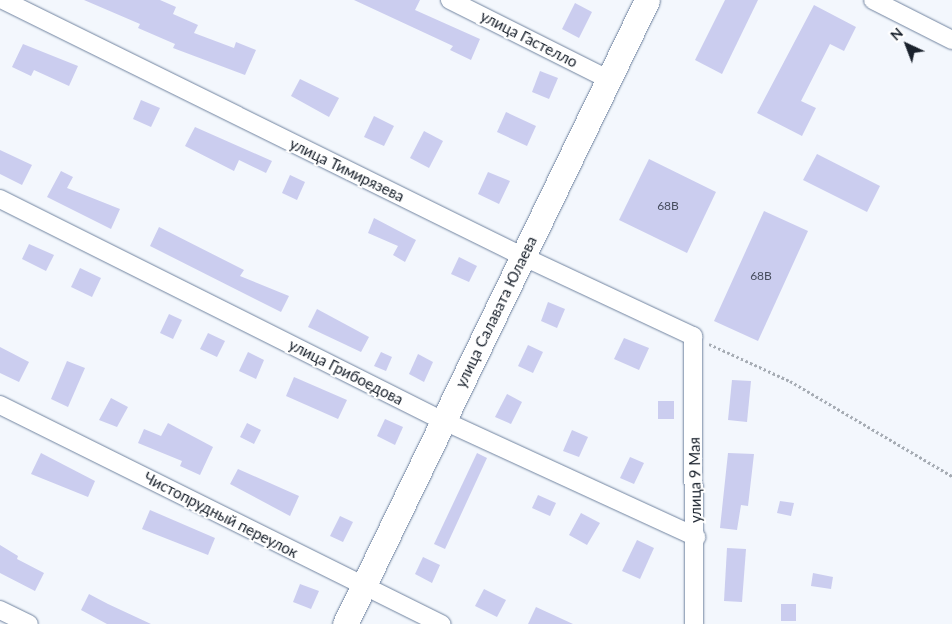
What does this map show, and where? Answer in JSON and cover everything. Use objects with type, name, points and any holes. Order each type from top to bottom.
[{"type":"street","name":"улица Тимирязева","points":[[3,0],[524,257],[693,336]]},
{"type":"street","name":"улица Гастелло","points":[[450,0],[608,79]]},
{"type":"street","name":"улица Салавата Юлаева","points":[[345,624],[442,420],[524,257],[647,0]]},
{"type":"street","points":[[873,0],[952,40]]},
{"type":"street","name":"улица Грибоедова","points":[[0,199],[442,420],[696,537]]},
{"type":"street","name":"улица 9 Мая","points":[[693,336],[696,537],[694,624]]},
{"type":"street","name":"Чистопрудный переулок","points":[[0,404],[442,624]]},
{"type":"street","points":[[0,610],[29,624]]},
{"type":"path","points":[[693,336],[790,381],[952,476]]},
{"type":"building","points":[[84,0],[160,0],[176,7],[173,14],[198,25],[194,33],[234,48],[236,42],[256,50],[245,75],[173,48],[175,44],[138,28],[140,24]]},
{"type":"building","points":[[354,0],[420,0],[415,10],[480,39],[471,60],[450,50],[453,46]]},
{"type":"building","points":[[725,0],[758,0],[722,74],[695,60]]},
{"type":"building","points":[[575,3],[592,12],[579,38],[562,29]]},
{"type":"building","points":[[814,5],[856,27],[844,51],[830,44],[801,101],[816,108],[802,136],[757,113]]},
{"type":"building","points":[[23,44],[78,66],[69,86],[34,70],[31,76],[12,67]]},
{"type":"building","points":[[540,71],[558,78],[549,99],[532,92]]},
{"type":"building","points":[[300,79],[339,98],[329,117],[291,96]]},
{"type":"building","points":[[141,100],[160,108],[151,127],[133,119]]},
{"type":"building","points":[[506,112],[536,126],[527,146],[497,132]]},
{"type":"building","points":[[374,116],[394,126],[384,146],[364,137]]},
{"type":"building","points":[[195,127],[272,161],[266,173],[239,160],[234,171],[185,146]]},
{"type":"building","points":[[424,131],[443,141],[429,168],[410,158]]},
{"type":"building","points":[[0,150],[32,165],[22,185],[0,174]]},
{"type":"building","points":[[817,154],[880,186],[867,212],[803,180]]},
{"type":"building","points":[[649,159],[716,192],[687,253],[619,220]]},
{"type":"building","points":[[61,171],[73,177],[67,188],[120,209],[111,229],[47,197]]},
{"type":"building","points":[[488,172],[510,181],[499,204],[478,194]]},
{"type":"building","points":[[290,175],[305,182],[297,200],[282,193]]},
{"type":"building","points":[[764,211],[808,231],[758,341],[714,321]]},
{"type":"building","points":[[374,218],[416,240],[405,262],[393,255],[398,246],[368,233]]},
{"type":"building","points":[[159,227],[244,270],[240,276],[289,296],[281,312],[150,246]]},
{"type":"building","points":[[29,244],[54,255],[46,271],[22,259]]},
{"type":"building","points":[[459,257],[477,266],[469,282],[451,274]]},
{"type":"building","points":[[80,268],[101,278],[92,297],[71,287]]},
{"type":"building","points":[[548,302],[565,309],[557,328],[541,321]]},
{"type":"building","points":[[317,309],[369,337],[361,352],[308,327]]},
{"type":"building","points":[[169,314],[182,320],[173,339],[160,333]]},
{"type":"building","points":[[208,333],[225,341],[217,357],[200,349]]},
{"type":"building","points":[[624,338],[649,348],[639,370],[614,359]]},
{"type":"building","points":[[528,345],[543,352],[533,373],[518,366]]},
{"type":"building","points":[[0,347],[29,362],[19,382],[0,373]]},
{"type":"building","points":[[248,352],[264,360],[256,379],[239,371]]},
{"type":"building","points":[[381,352],[392,357],[386,371],[374,366]]},
{"type":"building","points":[[418,354],[433,362],[424,382],[409,374]]},
{"type":"building","points":[[67,361],[85,368],[68,407],[51,399]]},
{"type":"building","points":[[294,377],[347,400],[338,419],[286,396]]},
{"type":"building","points":[[732,380],[751,381],[747,422],[728,420]]},
{"type":"building","points":[[507,394],[522,402],[511,424],[495,417]]},
{"type":"building","points":[[111,398],[128,407],[117,427],[99,420]]},
{"type":"building","points":[[658,401],[674,401],[674,419],[658,419]]},
{"type":"building","points":[[385,419],[403,427],[395,445],[377,436]]},
{"type":"building","points":[[168,423],[213,447],[200,475],[180,466],[182,461],[138,443],[144,429],[161,436]]},
{"type":"building","points":[[247,423],[261,430],[254,444],[240,437]]},
{"type":"building","points":[[572,430],[588,437],[579,457],[563,451]]},
{"type":"building","points":[[41,453],[95,481],[88,497],[31,474]]},
{"type":"building","points":[[477,453],[487,458],[445,549],[434,544]]},
{"type":"building","points":[[728,453],[754,454],[748,506],[741,505],[737,530],[720,528]]},
{"type":"building","points":[[630,457],[644,463],[634,484],[620,478]]},
{"type":"building","points":[[238,469],[299,496],[290,516],[230,484]]},
{"type":"building","points":[[538,495],[556,503],[550,516],[532,508]]},
{"type":"building","points":[[780,501],[794,503],[791,516],[777,513]]},
{"type":"building","points":[[150,510],[215,538],[208,555],[142,529]]},
{"type":"building","points":[[581,513],[600,523],[587,545],[569,535]]},
{"type":"building","points":[[340,516],[353,522],[343,542],[330,536]]},
{"type":"building","points":[[637,540],[654,548],[640,579],[622,571]]},
{"type":"building","points":[[0,545],[18,556],[17,559],[44,573],[35,591],[0,573]]},
{"type":"building","points":[[727,548],[746,549],[742,602],[724,601]]},
{"type":"building","points":[[423,557],[440,565],[432,583],[415,574]]},
{"type":"building","points":[[813,573],[833,577],[831,589],[811,586]]},
{"type":"building","points":[[300,584],[319,591],[311,609],[293,602]]},
{"type":"building","points":[[484,589],[506,600],[497,617],[475,606]]},
{"type":"building","points":[[89,594],[151,624],[107,624],[81,610]]},
{"type":"building","points":[[781,604],[796,604],[796,621],[781,621]]},
{"type":"building","points":[[536,607],[573,624],[528,624]]}]
